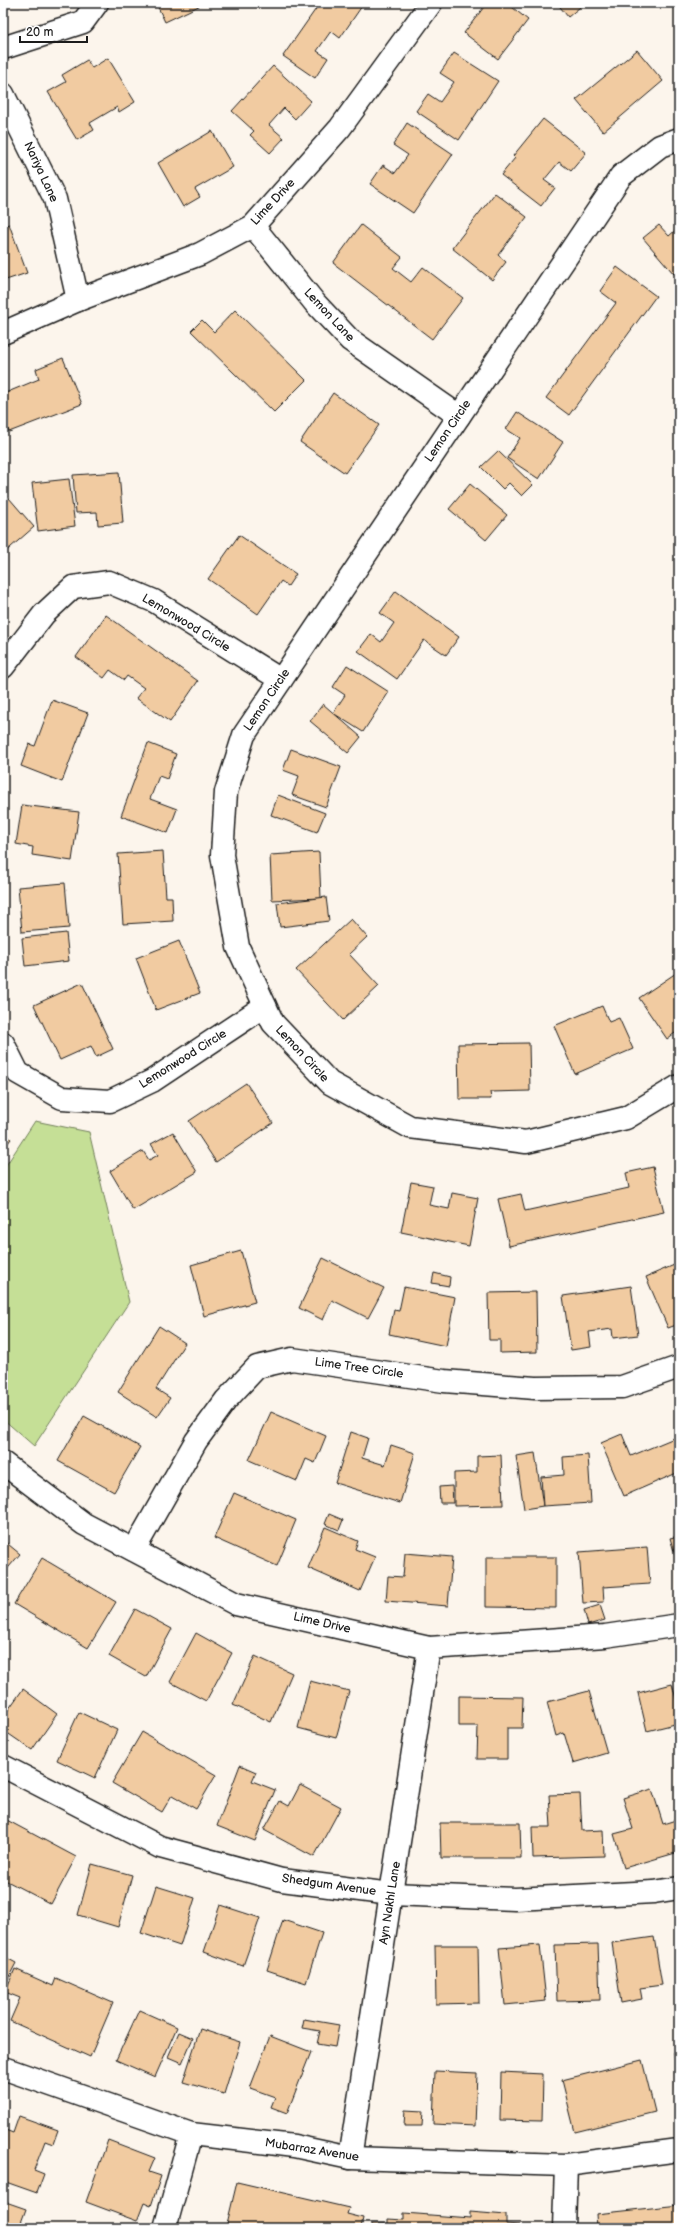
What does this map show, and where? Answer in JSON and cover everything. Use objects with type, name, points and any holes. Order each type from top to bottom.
[{"type":"street","points":[[3,48],[83,22],[97,3]]},
{"type":"street","name":"Lime Drive","points":[[3,333],[78,300],[200,254],[253,226],[340,128],[431,3]]},
{"type":"street","name":"Nariya Lane","points":[[3,94],[55,199],[78,300]]},
{"type":"street","name":"Lemon Circle","points":[[679,139],[660,146],[621,176],[244,735],[226,792],[222,855],[238,947],[262,1016],[330,1084],[410,1127],[526,1142],[626,1118],[679,1086]]},
{"type":"street","name":"Lemon Lane","points":[[253,226],[315,303],[350,340],[459,416]]},
{"type":"street","name":"Lemonwood Circle","points":[[3,667],[44,614],[73,587],[109,582],[154,601],[281,680]]},
{"type":"street","name":"Lemonwood Circle","points":[[3,1043],[18,1074],[62,1098],[110,1101],[152,1081],[262,1016]]},
{"type":"street","name":"Lime Tree Circle","points":[[134,1550],[196,1441],[226,1400],[258,1367],[292,1360],[444,1381],[535,1388],[622,1387],[679,1367]]},
{"type":"street","name":"Lime Drive","points":[[3,1463],[84,1524],[236,1604],[429,1648],[605,1636],[679,1625]]},
{"type":"street","name":"Ayn Nakhl Lane","points":[[350,2158],[429,1648]]},
{"type":"street","name":"Shedgum Avenue","points":[[3,1766],[160,1847],[282,1880],[391,1894],[515,1899],[654,1892],[679,1888]]},
{"type":"street","name":"Mubarraz Avenue","points":[[3,2068],[191,2134],[294,2146],[350,2158],[566,2165],[679,2150]]},
{"type":"street","points":[[164,2228],[191,2134]]},
{"type":"street","points":[[564,2228],[566,2165]]},
{"type":"green space","points":[[35,1121],[89,1132],[129,1302],[34,1446],[3,1419],[3,1170]]},
{"type":"building","points":[[156,3],[205,3],[165,22]]},
{"type":"building","points":[[320,3],[364,3],[340,38],[331,31],[317,51],[328,58],[315,78],[283,56]]},
{"type":"building","points":[[487,3],[507,3],[528,20],[498,59],[464,33]]},
{"type":"building","points":[[557,3],[585,3],[568,17]]},
{"type":"building","points":[[637,50],[663,81],[603,132],[576,100]]},
{"type":"building","points":[[454,53],[498,81],[459,140],[416,111],[428,94],[440,102],[454,82],[440,73]]},
{"type":"building","points":[[108,58],[135,102],[119,112],[117,107],[90,123],[94,130],[77,140],[48,92],[66,82],[62,75],[87,60],[92,68]]},
{"type":"building","points":[[273,66],[311,101],[295,119],[284,108],[269,125],[284,138],[270,153],[250,135],[254,131],[232,111]]},
{"type":"building","points":[[543,119],[586,153],[571,171],[559,162],[544,180],[555,188],[541,206],[501,175],[515,158],[513,156]]},
{"type":"building","points":[[407,123],[453,154],[413,213],[370,184],[383,165],[395,173],[408,155],[393,145]]},
{"type":"building","points":[[212,131],[233,167],[195,189],[200,197],[183,207],[158,163]]},
{"type":"building","points":[[495,193],[527,217],[498,255],[506,262],[492,280],[452,248]]},
{"type":"building","points":[[9,224],[27,273],[3,281],[3,226]]},
{"type":"building","points":[[361,225],[402,257],[393,268],[411,282],[423,267],[463,298],[432,339],[333,263]]},
{"type":"building","points":[[659,225],[669,236],[679,227],[679,270],[674,274],[643,238]]},
{"type":"building","points":[[617,267],[656,296],[569,415],[546,398],[616,303],[600,291]]},
{"type":"building","points":[[235,310],[306,380],[274,412],[191,331],[202,320],[214,332]]},
{"type":"building","points":[[63,358],[82,404],[9,432],[3,418],[3,394],[39,379],[36,369]]},
{"type":"building","points":[[333,393],[379,425],[345,473],[300,442]]},
{"type":"building","points":[[517,412],[563,442],[539,479],[507,458],[520,438],[506,429]]},
{"type":"building","points":[[498,451],[533,485],[522,496],[509,483],[503,489],[481,467]]},
{"type":"building","points":[[119,472],[123,523],[98,525],[97,512],[76,513],[73,475]]},
{"type":"building","points":[[69,479],[75,526],[38,531],[32,483]]},
{"type":"building","points":[[470,484],[507,515],[486,540],[449,509]]},
{"type":"building","points":[[9,498],[34,527],[3,554],[3,503]]},
{"type":"building","points":[[239,535],[296,574],[288,586],[281,581],[258,614],[208,579]]},
{"type":"building","points":[[396,591],[459,637],[446,655],[424,640],[397,679],[358,651],[371,634],[381,642],[394,623],[380,613]]},
{"type":"building","points":[[106,615],[198,681],[170,722],[136,698],[144,688],[127,676],[124,680],[110,670],[104,678],[76,657]]},
{"type":"building","points":[[347,665],[389,692],[363,732],[333,713],[345,695],[333,687]]},
{"type":"building","points":[[52,700],[88,713],[62,782],[21,766],[29,744],[35,746]]},
{"type":"building","points":[[323,704],[361,737],[348,753],[310,721]]},
{"type":"building","points":[[148,743],[176,754],[167,779],[159,776],[150,799],[177,809],[168,833],[121,816]]},
{"type":"building","points":[[291,749],[341,767],[326,807],[292,795],[299,776],[283,770]]},
{"type":"building","points":[[278,795],[325,813],[317,832],[271,815]]},
{"type":"building","points":[[22,805],[79,812],[72,861],[32,855],[33,847],[16,844]]},
{"type":"building","points":[[163,851],[166,897],[172,897],[173,921],[123,924],[118,854]]},
{"type":"building","points":[[319,852],[321,898],[272,900],[270,855]]},
{"type":"building","points":[[65,883],[69,928],[22,932],[18,887]]},
{"type":"building","points":[[326,897],[329,921],[280,927],[277,903]]},
{"type":"building","points":[[351,919],[367,937],[349,954],[379,986],[343,1020],[296,970]]},
{"type":"building","points":[[66,933],[69,961],[25,966],[22,938]]},
{"type":"building","points":[[179,941],[200,993],[156,1010],[136,958]]},
{"type":"building","points":[[679,971],[679,1030],[667,1039],[639,998]]},
{"type":"building","points":[[82,983],[113,1049],[96,1057],[91,1046],[60,1060],[34,1005]]},
{"type":"building","points":[[602,1006],[609,1022],[619,1018],[633,1049],[575,1074],[554,1026]]},
{"type":"building","points":[[529,1043],[530,1091],[490,1092],[491,1099],[459,1099],[458,1044]]},
{"type":"building","points":[[246,1083],[273,1123],[216,1162],[189,1121]]},
{"type":"building","points":[[3,1132],[11,1139],[3,1149]]},
{"type":"building","points":[[173,1132],[197,1172],[133,1210],[110,1171],[143,1151],[149,1160],[158,1155],[151,1144]]},
{"type":"building","points":[[653,1167],[664,1212],[509,1246],[498,1199],[521,1194],[525,1211],[629,1188],[626,1173]]},
{"type":"building","points":[[411,1182],[433,1186],[429,1205],[449,1209],[452,1193],[478,1198],[469,1246],[401,1232]]},
{"type":"building","points":[[241,1251],[255,1302],[204,1316],[191,1265]]},
{"type":"building","points":[[323,1258],[384,1288],[368,1318],[332,1300],[323,1320],[299,1308]]},
{"type":"building","points":[[679,1263],[679,1324],[668,1328],[646,1277]]},
{"type":"building","points":[[434,1273],[450,1277],[449,1286],[432,1283]]},
{"type":"building","points":[[631,1286],[638,1335],[613,1338],[612,1329],[589,1332],[591,1347],[571,1350],[563,1296]]},
{"type":"building","points":[[404,1287],[455,1297],[446,1346],[389,1334],[394,1310],[399,1311]]},
{"type":"building","points":[[536,1292],[537,1352],[500,1353],[500,1340],[489,1340],[488,1293]]},
{"type":"building","points":[[159,1326],[185,1343],[156,1389],[170,1398],[157,1417],[118,1392]]},
{"type":"building","points":[[271,1412],[326,1436],[315,1463],[306,1459],[297,1481],[249,1460]]},
{"type":"building","points":[[84,1416],[140,1447],[114,1492],[58,1461]]},
{"type":"building","points":[[351,1432],[368,1438],[362,1458],[385,1465],[391,1445],[415,1453],[400,1503],[335,1483]]},
{"type":"building","points":[[622,1434],[631,1456],[679,1436],[679,1472],[624,1496],[601,1443]]},
{"type":"building","points":[[535,1453],[543,1506],[524,1509],[516,1456]]},
{"type":"building","points":[[501,1455],[503,1505],[454,1506],[454,1473],[477,1472],[477,1456]]},
{"type":"building","points":[[588,1455],[591,1503],[543,1506],[541,1477],[564,1475],[563,1457]]},
{"type":"building","points":[[452,1486],[453,1503],[440,1503],[439,1487]]},
{"type":"building","points":[[234,1493],[296,1520],[277,1566],[214,1538]]},
{"type":"building","points":[[329,1514],[343,1520],[339,1530],[325,1524]]},
{"type":"building","points":[[325,1527],[358,1541],[355,1549],[375,1557],[360,1591],[308,1568]]},
{"type":"building","points":[[679,1536],[679,1568],[670,1538]]},
{"type":"building","points":[[3,1540],[20,1554],[3,1574]]},
{"type":"building","points":[[647,1547],[650,1584],[603,1587],[604,1602],[583,1603],[579,1552]]},
{"type":"building","points":[[405,1553],[452,1557],[448,1606],[386,1601],[388,1576],[403,1577]]},
{"type":"building","points":[[486,1557],[556,1557],[556,1608],[486,1607]]},
{"type":"building","points":[[42,1558],[116,1602],[88,1648],[14,1604]]},
{"type":"building","points":[[600,1605],[605,1620],[588,1625],[584,1610]]},
{"type":"building","points":[[135,1609],[172,1629],[146,1677],[109,1656]]},
{"type":"building","points":[[196,1633],[232,1653],[206,1701],[170,1682]]},
{"type":"building","points":[[255,1656],[292,1673],[271,1722],[233,1705]]},
{"type":"building","points":[[310,1681],[349,1691],[336,1738],[298,1728]]},
{"type":"building","points":[[672,1684],[679,1710],[679,1723],[647,1731],[638,1693]]},
{"type":"building","points":[[23,1689],[57,1714],[32,1750],[3,1730],[3,1717]]},
{"type":"building","points":[[589,1691],[607,1753],[573,1763],[564,1733],[556,1736],[547,1702]]},
{"type":"building","points":[[459,1696],[523,1697],[522,1728],[507,1728],[507,1759],[477,1759],[478,1726],[459,1726]]},
{"type":"building","points":[[79,1712],[117,1730],[95,1778],[57,1760]]},
{"type":"building","points":[[142,1732],[216,1775],[196,1809],[172,1795],[162,1812],[112,1783]]},
{"type":"building","points":[[240,1765],[256,1772],[252,1781],[275,1790],[255,1841],[217,1826]]},
{"type":"building","points":[[300,1785],[341,1807],[314,1857],[264,1830],[280,1801],[289,1806]]},
{"type":"building","points":[[652,1789],[663,1824],[679,1819],[679,1852],[624,1868],[614,1834],[633,1829],[623,1798]]},
{"type":"building","points":[[580,1794],[582,1831],[603,1830],[604,1856],[533,1858],[532,1827],[551,1827],[549,1795]]},
{"type":"building","points":[[3,1818],[76,1857],[51,1904],[3,1879]]},
{"type":"building","points":[[440,1823],[520,1823],[521,1858],[441,1858]]},
{"type":"building","points":[[92,1864],[132,1875],[118,1927],[78,1915]]},
{"type":"building","points":[[156,1886],[195,1898],[180,1946],[141,1933]]},
{"type":"building","points":[[220,1905],[260,1918],[243,1966],[204,1952]]},
{"type":"building","points":[[283,1920],[322,1933],[306,1983],[267,1970]]},
{"type":"building","points":[[654,1937],[662,1985],[640,1988],[642,1999],[621,2003],[612,1943]]},
{"type":"building","points":[[598,1944],[600,2000],[557,2001],[555,1945]]},
{"type":"building","points":[[435,1945],[478,1945],[479,2003],[436,2004]]},
{"type":"building","points":[[540,1945],[546,2001],[505,2005],[499,1948]]},
{"type":"building","points":[[3,1956],[16,1963],[3,1988]]},
{"type":"building","points":[[15,1969],[53,1986],[56,1978],[113,2003],[90,2057],[10,2021],[20,1998],[5,1992]]},
{"type":"building","points":[[139,2010],[177,2027],[155,2077],[116,2060]]},
{"type":"building","points":[[304,2019],[339,2025],[335,2047],[317,2044],[320,2031],[302,2028]]},
{"type":"building","points":[[200,2029],[240,2042],[224,2094],[183,2082]]},
{"type":"building","points":[[179,2032],[193,2038],[182,2063],[168,2057]]},
{"type":"building","points":[[270,2036],[311,2052],[287,2113],[271,2107],[275,2097],[250,2088]]},
{"type":"building","points":[[674,2052],[679,2052],[679,2116],[678,2116]]},
{"type":"building","points":[[642,2060],[655,2112],[575,2132],[562,2080]]},
{"type":"building","points":[[435,2071],[477,2073],[475,2126],[433,2124]]},
{"type":"building","points":[[501,2072],[543,2074],[542,2121],[500,2120]]},
{"type":"building","points":[[405,2110],[423,2111],[422,2126],[404,2126]]},
{"type":"building","points":[[19,2116],[58,2130],[53,2144],[45,2141],[34,2170],[44,2174],[37,2193],[3,2181],[3,2129],[13,2133]]},
{"type":"building","points":[[108,2140],[155,2158],[149,2172],[161,2176],[151,2206],[144,2203],[137,2221],[86,2202]]},
{"type":"building","points":[[237,2182],[349,2208],[347,2214],[363,2218],[361,2228],[226,2228]]},
{"type":"building","points":[[3,2201],[26,2209],[19,2228],[3,2228]]},
{"type":"building","points":[[679,2205],[679,2228],[597,2228],[596,2214]]},
{"type":"building","points":[[470,2212],[506,2215],[506,2224],[519,2225],[518,2228],[388,2228],[388,2219],[404,2220],[404,2213],[470,2218]]},
{"type":"building","points":[[371,2224],[385,2224],[385,2228],[371,2228]]}]
